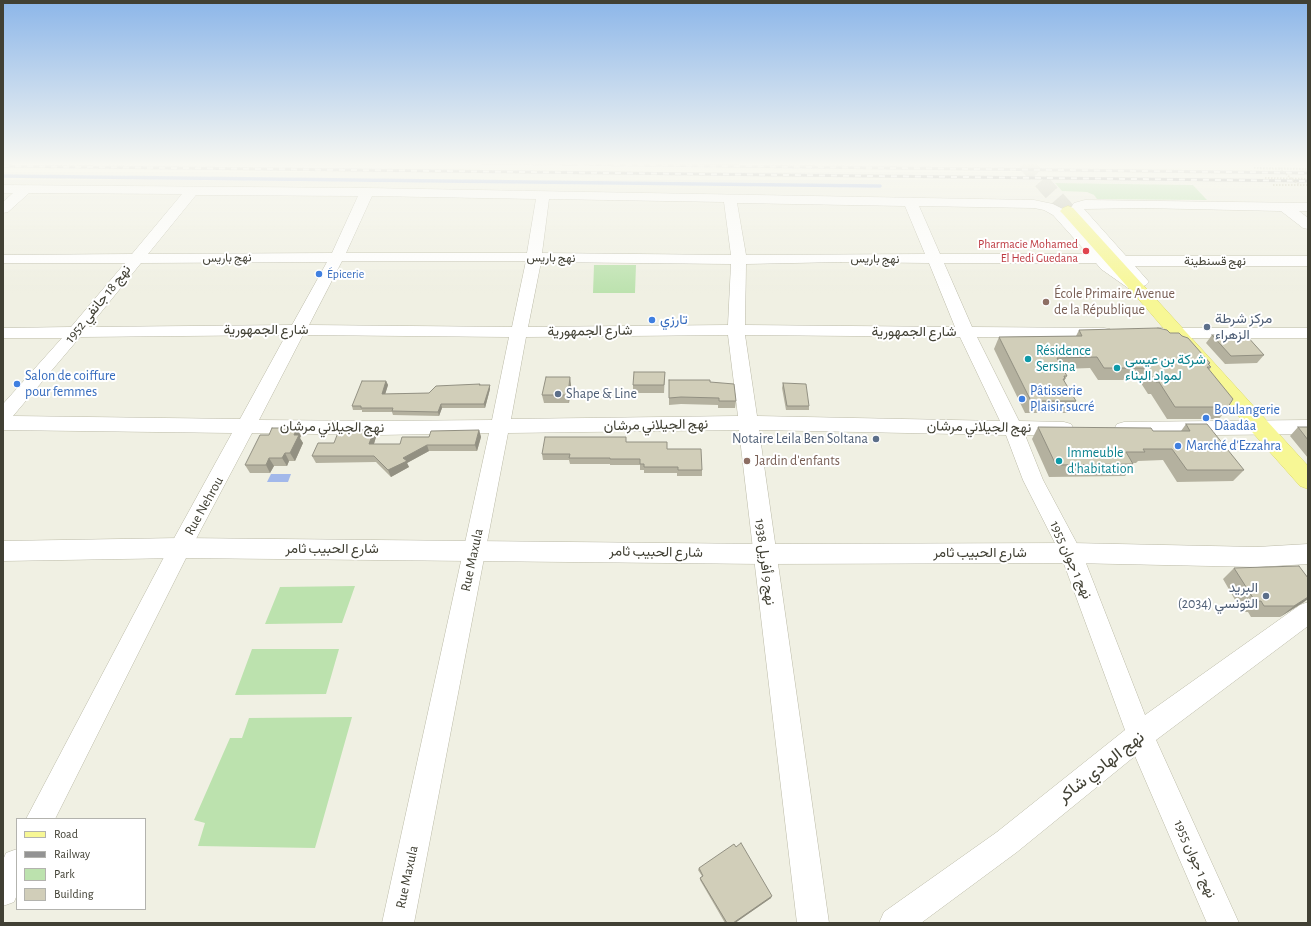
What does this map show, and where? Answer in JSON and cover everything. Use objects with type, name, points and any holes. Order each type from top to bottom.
[{"type":"main road","points":[[1068,211],[1095,236],[1134,285],[1308,480]]},
{"type":"street","name":"نهج 18 جانفي 1952","points":[[3,416],[76,332],[179,206]]},
{"type":"street","name":"Rue Nehrou","points":[[41,818],[180,548],[300,330],[337,257],[360,206]]},
{"type":"street","name":"Rue Maxula","points":[[398,923],[534,257],[541,206]]},
{"type":"street","name":"نهج 9 أفريل 1938","points":[[731,206],[739,260],[736,330],[813,923]]},
{"type":"street","name":"نهج 1 جوان 1955","points":[[912,206],[966,332],[1013,428],[1034,480],[1071,553],[1140,735],[1223,923]]},
{"type":"street","points":[[1044,206],[1062,215],[1099,259],[1114,272],[1134,285]]},
{"type":"street","points":[[1079,206],[1077,209],[1095,236],[1122,261],[1148,292],[1154,306]]},
{"type":"street","points":[[1233,206],[1308,207]]},
{"type":"street","points":[[1285,207],[1308,225]]},
{"type":"street","name":"نهج باريس","points":[[3,259],[337,257],[534,257],[739,260],[842,258],[936,260],[1099,259]]},
{"type":"street","name":"نهج قسنطينة","points":[[1122,261],[1308,261]]},
{"type":"street","name":"شارع الجمهورية","points":[[3,333],[300,330],[519,332],[736,330],[1123,333]]},
{"type":"street","points":[[1146,333],[1308,333]]},
{"type":"street","name":"نهج الجيلاني مرشان","points":[[3,423],[378,428],[748,423],[1084,429]]},
{"type":"street","points":[[1108,429],[1308,428]]},
{"type":"street","name":"شارع الحبيب ثامر","points":[[3,551],[180,548],[764,554],[1071,553],[1257,557],[1308,554]]},
{"type":"street","name":"نهج الهادي شاكر","points":[[895,923],[1006,842],[1140,735],[1308,612]]},
{"type":"street","points":[[3,891],[16,866]]},
{"type":"green space","points":[[594,265],[636,265],[635,293],[593,293]]},
{"type":"green space","points":[[355,586],[342,623],[265,624],[280,587]]},
{"type":"green space","points":[[252,649],[339,649],[326,694],[235,695]]},
{"type":"green space","points":[[352,717],[315,848],[198,846],[205,823],[194,820],[230,738],[242,738],[249,718]]},
{"type":"water","points":[[271,474],[291,474],[288,482],[267,482]]},
{"type":"building","points":[[1158,328],[1167,330],[1170,333],[1179,333],[1188,338],[1210,363],[1208,364],[1211,367],[1207,367],[1233,399],[1228,407],[1175,407],[1159,382],[1156,382],[1146,368],[1104,368],[1097,357],[1057,358],[1067,376],[1064,376],[1065,379],[1063,379],[1076,401],[1031,401],[999,337],[1082,336],[1079,330]]},
{"type":"building","points":[[1212,335],[1246,335],[1264,355],[1231,356]]},
{"type":"building","points":[[634,372],[665,372],[664,385],[633,385]]},
{"type":"building","points":[[546,377],[570,377],[568,395],[542,395]]},
{"type":"building","points":[[669,380],[710,380],[710,382],[734,384],[736,401],[719,401],[719,398],[669,398]]},
{"type":"building","points":[[362,381],[386,381],[382,394],[429,393],[436,386],[490,385],[484,404],[441,404],[438,412],[392,411],[393,408],[361,408],[361,406],[352,406]]},
{"type":"building","points":[[783,383],[806,384],[809,406],[787,406]]},
{"type":"building","points":[[1186,424],[1207,424],[1244,470],[1187,470],[1172,449],[1143,449],[1145,452],[1126,452],[1133,464],[1056,465],[1038,427],[1151,428],[1153,431],[1190,431]]},
{"type":"building","points":[[1298,427],[1308,427],[1308,440]]},
{"type":"building","points":[[272,428],[297,428],[294,435],[299,435],[290,453],[285,453],[282,458],[269,458],[266,465],[245,465],[260,435],[269,435]]},
{"type":"building","points":[[339,430],[374,430],[369,444],[400,444],[402,437],[429,437],[431,431],[479,430],[475,445],[427,445],[403,458],[407,461],[388,470],[374,456],[312,456],[318,443],[334,443]]},
{"type":"building","points":[[545,437],[626,437],[626,442],[667,442],[667,449],[701,449],[702,470],[678,470],[678,467],[644,467],[644,464],[640,464],[640,459],[569,458],[570,454],[542,454]]},
{"type":"building","points":[[1299,566],[1308,578],[1308,597],[1294,606],[1264,606],[1261,601],[1255,601],[1234,568]]},
{"type":"building","points":[[741,843],[772,896],[733,923],[727,923],[700,878],[703,876],[699,868],[734,844],[736,847]]},
{"type":"tunnel","points":[[1064,206],[1068,211]]},
{"type":"place","name":"Pharmacie Mohamed El Hedi Guedana","points":[[1086,251]]},
{"type":"place","name":"Épicerie","points":[[319,274]]},
{"type":"place","name":"École Primaire Avenue de la République","points":[[1046,302]]},
{"type":"place","name":"تارزي","points":[[652,320]]},
{"type":"place","name":"مركز شرطة الزهراء","points":[[1207,327]]},
{"type":"place","name":"Résidence Sersina","points":[[1028,359]]},
{"type":"place","name":"شركة بن عيسى لمواد البناء","points":[[1117,368]]},
{"type":"place","name":"Salon de coiffure pour femmes","points":[[17,384]]},
{"type":"place","name":"Shape & Line","points":[[558,394]]},
{"type":"place","name":"Pâtisserie Plaisir sucré","points":[[1022,399]]},
{"type":"place","name":"Boulangerie Dâadâa","points":[[1206,418]]},
{"type":"place","name":"Notaire Leila Ben Soltana","points":[[876,439]]},
{"type":"place","name":"Marché d'Ezzahra","points":[[1178,446]]},
{"type":"place","name":"Jardin d'enfants","points":[[747,461]]},
{"type":"place","name":"Immeuble d'habitation","points":[[1059,461]]},
{"type":"place","name":"البريد التونسي (2034)","points":[[1266,596]]}]
